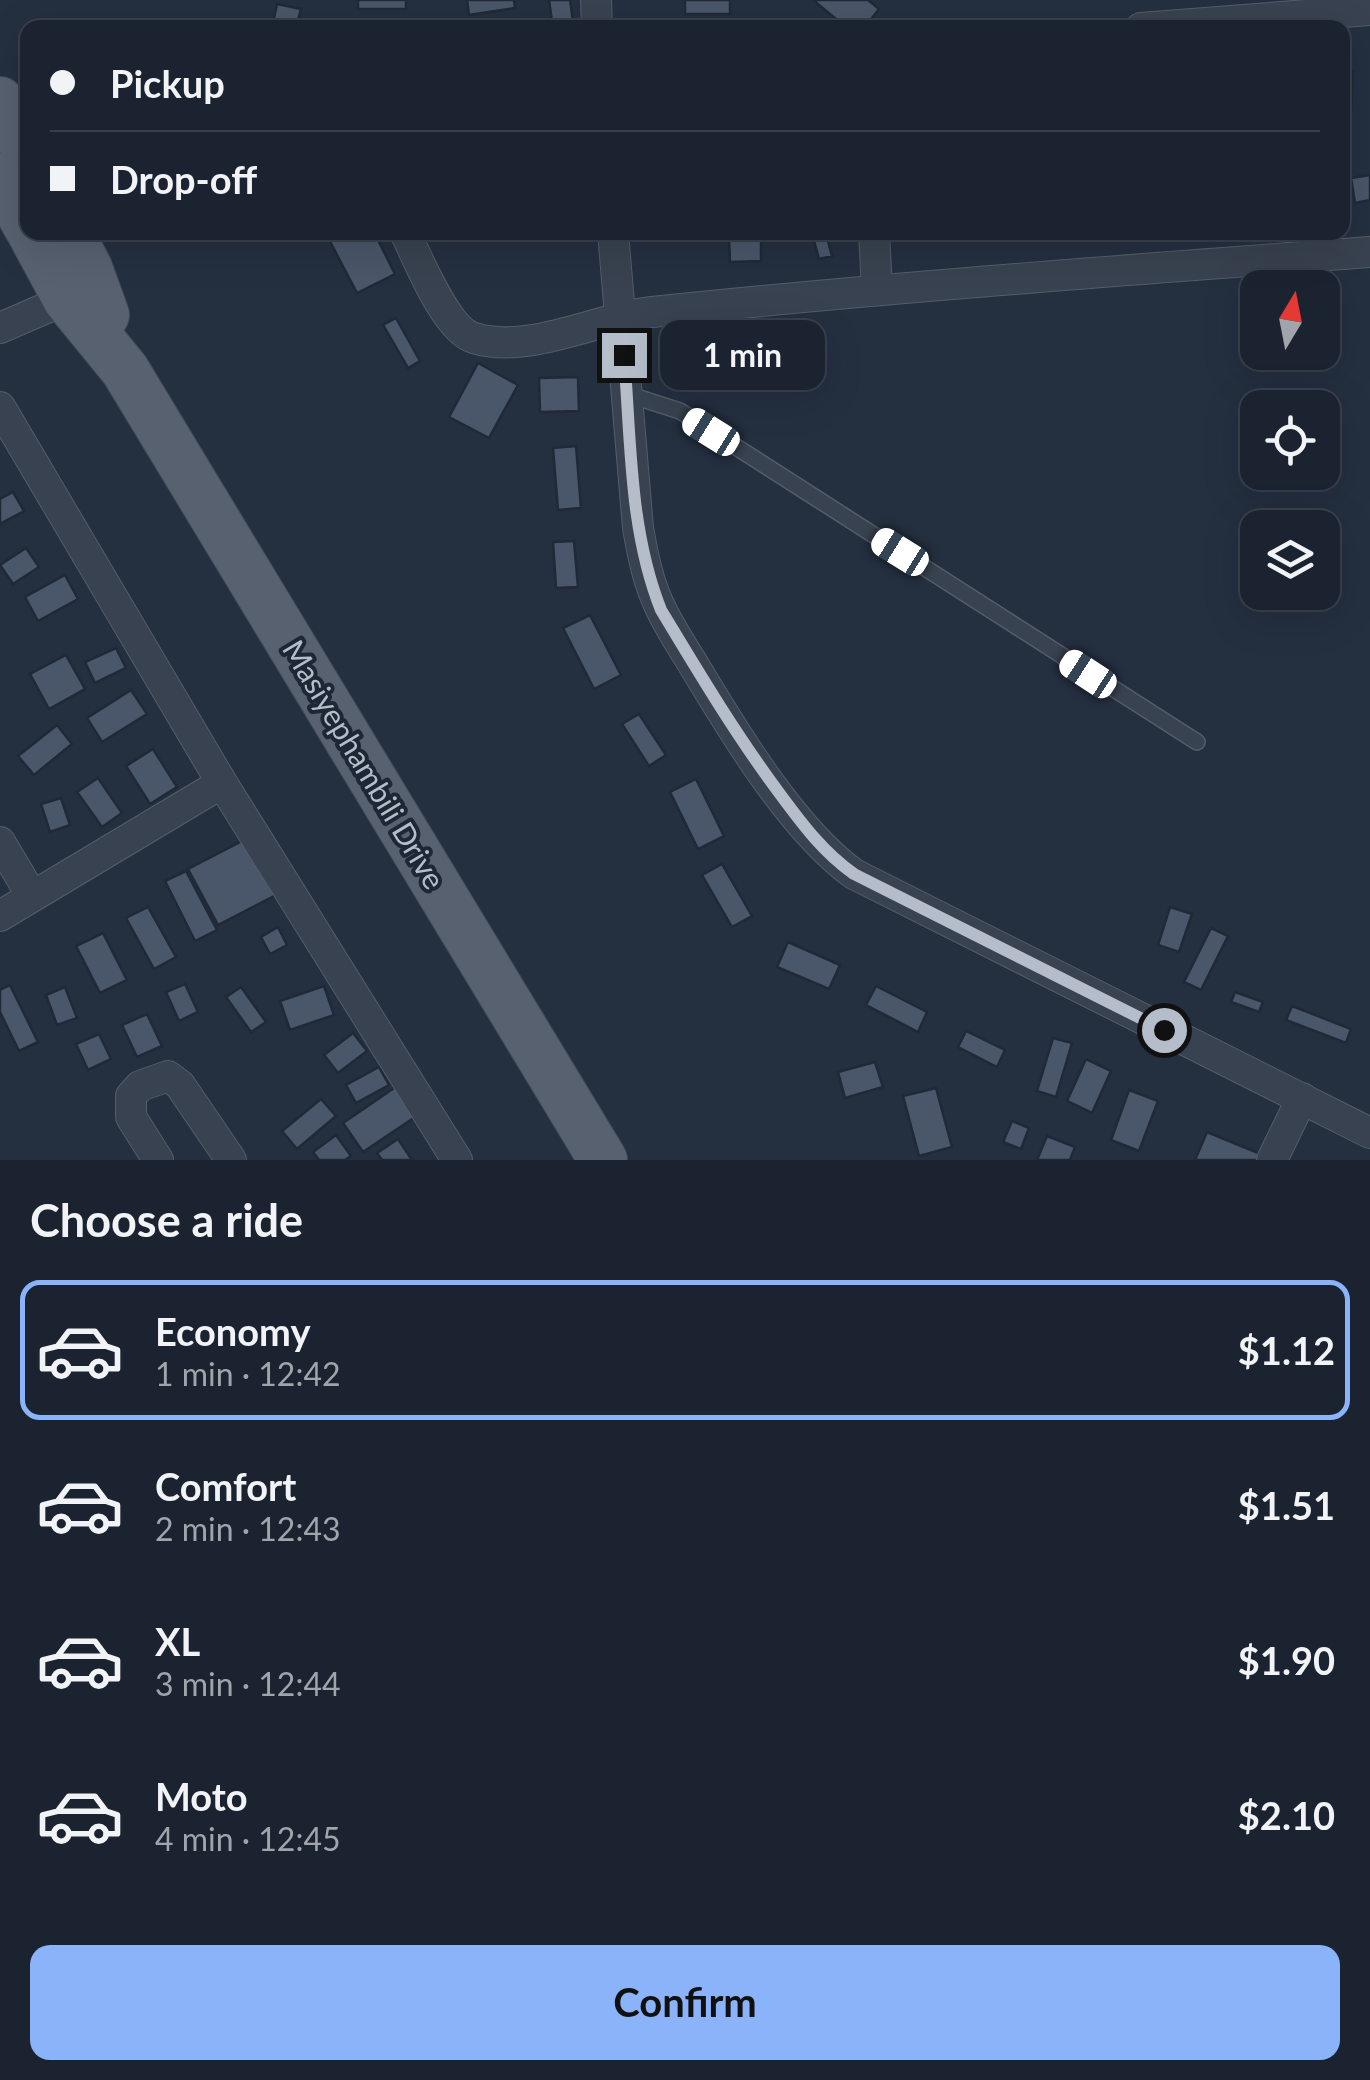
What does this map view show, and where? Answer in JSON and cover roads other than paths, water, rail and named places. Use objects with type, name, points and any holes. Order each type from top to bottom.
[{"type":"main road","points":[[0,101],[20,138]]},
{"type":"main road","name":"Masiyephambili Drive","points":[[0,177],[20,214]]},
{"type":"main road","name":"Masiyephambili Drive","points":[[35,240],[67,299],[124,370],[602,1160]]},
{"type":"main road","name":"Masiyephambili Drive","points":[[73,240],[88,268],[124,370]]},
{"type":"street","points":[[1243,20],[1370,10]]},
{"type":"street","points":[[409,240],[446,312],[470,338],[511,342],[563,334],[620,316],[877,288],[1370,252]]},
{"type":"street","points":[[614,240],[638,528],[646,571],[661,610],[732,728],[828,855],[854,874],[1370,1133]]},
{"type":"street","points":[[874,240],[877,288]]},
{"type":"street","points":[[0,328],[67,299]]},
{"type":"street","points":[[0,407],[222,783],[457,1160]]},
{"type":"street","points":[[0,916],[222,783]]},
{"type":"street","points":[[0,842],[32,896]]},
{"type":"street","points":[[158,1160],[131,1117],[131,1096],[140,1086],[168,1076],[180,1085],[231,1160]]},
{"type":"street","points":[[1272,1160],[1302,1098]]},
{"type":"lane","points":[[627,394],[680,412],[1197,742]]}]
